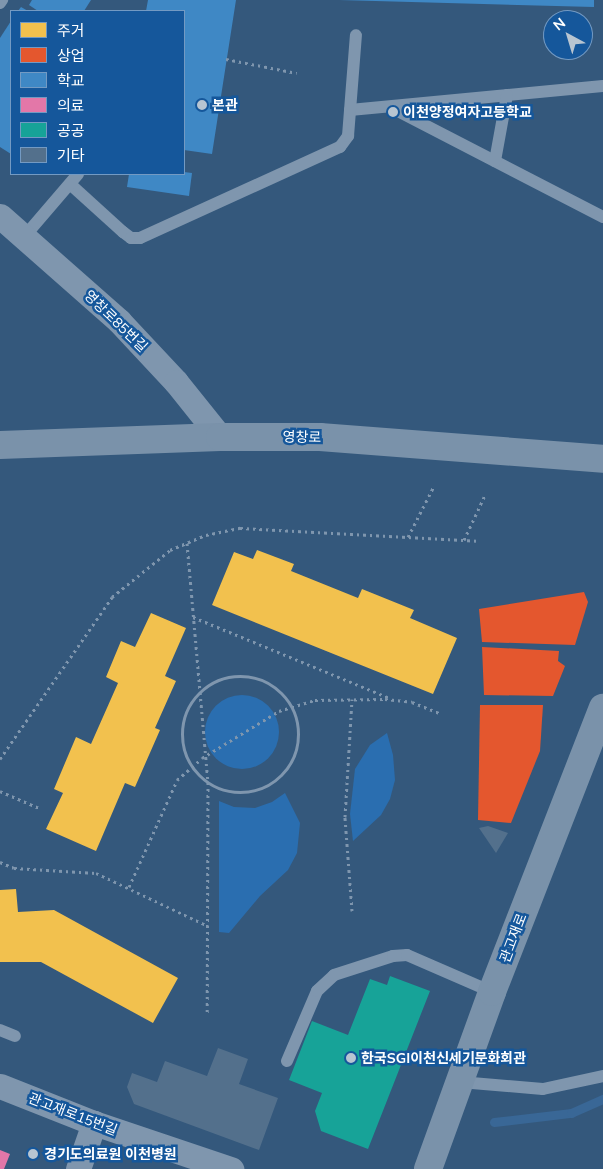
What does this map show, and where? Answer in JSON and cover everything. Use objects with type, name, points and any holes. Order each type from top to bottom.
[{"type":"street","name":"영창로85번길","points":[[0,216],[119,321],[176,382],[220,437]]},
{"type":"street","name":"영창로","points":[[0,445],[220,437],[320,437],[603,459]]},
{"type":"street","name":"관고재로","points":[[428,1169],[492,992],[603,708]]},
{"type":"street","name":"관고재로15번길","points":[[0,1086],[197,1164],[231,1169]]},
{"type":"street","points":[[78,1169],[94,1123]]},
{"type":"lane","points":[[24,237],[74,179],[123,232],[131,238],[140,238],[340,147],[348,136],[356,35]]},
{"type":"lane","points":[[350,110],[603,86]]},
{"type":"lane","points":[[495,161],[507,95]]},
{"type":"lane","points":[[390,107],[603,217]]},
{"type":"lane","points":[[287,1061],[316,991],[334,975],[392,956],[407,955],[492,992]]},
{"type":"lane","points":[[0,1030],[15,1036]]},
{"type":"lane","points":[[460,1082],[543,1090],[603,1076]]},
{"type":"path","points":[[226,59],[297,73]]},
{"type":"path","points":[[408,537],[433,488]]},
{"type":"path","points":[[464,540],[485,495]]},
{"type":"path","points":[[0,759],[112,597],[140,570],[170,550],[206,535],[240,528],[477,541]]},
{"type":"path","points":[[186,543],[208,782],[207,1014]]},
{"type":"path","points":[[193,617],[396,700]]},
{"type":"path","points":[[241,676],[260,679],[277,688],[291,706],[298,721],[299,740],[294,758],[283,774],[268,786],[250,792],[231,791],[208,782],[192,766],[182,740],[184,721],[191,702],[200,693],[222,679],[241,676]]},
{"type":"path","points":[[352,699],[344,817],[352,911]]},
{"type":"path","points":[[129,887],[172,789],[192,766],[206,755],[291,706],[315,700],[396,700],[412,702],[440,714]]},
{"type":"path","points":[[0,791],[40,808]]},
{"type":"path","points":[[0,862],[14,868],[96,873],[208,926]]},
{"type":"shaded area","points":[[242,695],[256,698],[268,706],[276,718],[279,732],[276,746],[268,758],[256,766],[242,769],[228,766],[216,758],[208,746],[205,732],[208,718],[216,706],[228,698]]},
{"type":"shaded area","points":[[387,733],[393,755],[395,780],[390,799],[381,815],[353,841],[350,814],[355,769],[370,745]]},
{"type":"shaded area","points":[[285,793],[300,823],[297,853],[288,870],[260,896],[229,933],[219,932],[219,801],[234,807],[255,808],[272,802]]},
{"type":"building: 주거","points":[[257,550],[294,564],[291,571],[358,598],[362,589],[414,610],[410,618],[457,638],[433,694],[212,605],[234,552],[253,559]]},
{"type":"building: 주거","points":[[151,613],[186,628],[165,676],[176,681],[155,728],[160,730],[135,787],[125,783],[96,851],[46,829],[63,793],[54,789],[76,737],[91,744],[118,683],[106,677],[121,641],[135,647]]},
{"type":"building: 주거","points":[[16,889],[18,912],[54,910],[178,978],[153,1023],[41,962],[0,962],[0,890]]},
{"type":"building: 상업","points":[[584,592],[588,602],[575,645],[482,642],[479,609]]},
{"type":"building: 상업","points":[[482,647],[559,651],[558,661],[565,666],[553,696],[484,695]]},
{"type":"building: 상업","points":[[480,705],[543,705],[540,751],[511,823],[478,820]]},
{"type":"building: 학교","points":[[32,0],[91,0],[85,10],[36,10],[29,5]]},
{"type":"building: 학교","name":"본관","points":[[148,0],[236,0],[212,154],[185,150],[185,10],[146,10]]},
{"type":"building: 학교","points":[[339,0],[594,0],[594,7]]},
{"type":"building: 학교","points":[[10,23],[10,153],[0,147],[0,38]]},
{"type":"building: 학교","points":[[185,172],[192,173],[189,196],[127,187],[129,175],[185,175]]},
{"type":"building: 의료","points":[[0,1150],[10,1154],[4,1169],[0,1169]]},
{"type":"building: 공공","name":"한국SGI이천신세기문화회관","points":[[390,976],[430,991],[368,1149],[321,1131],[315,1111],[322,1093],[289,1080],[312,1021],[348,1035],[370,979],[387,985]]},
{"type":"building: 기타","points":[[488,826],[508,833],[496,853],[479,828]]},
{"type":"building: 기타","points":[[218,1048],[248,1059],[239,1084],[278,1098],[259,1150],[134,1104],[127,1087],[132,1073],[157,1082],[165,1061],[207,1076]]},
{"type":"waterway","points":[[494,1122],[571,1113],[603,1099]]},
{"type":"place","name":"본관","points":[[202,105]]},
{"type":"place","name":"이천양정여자고등학교","points":[[393,112]]},
{"type":"place","name":"한국SGI이천신세기문화회관","points":[[351,1058]]},
{"type":"place","name":"경기도의료원 이천병원","points":[[33,1154]]}]
